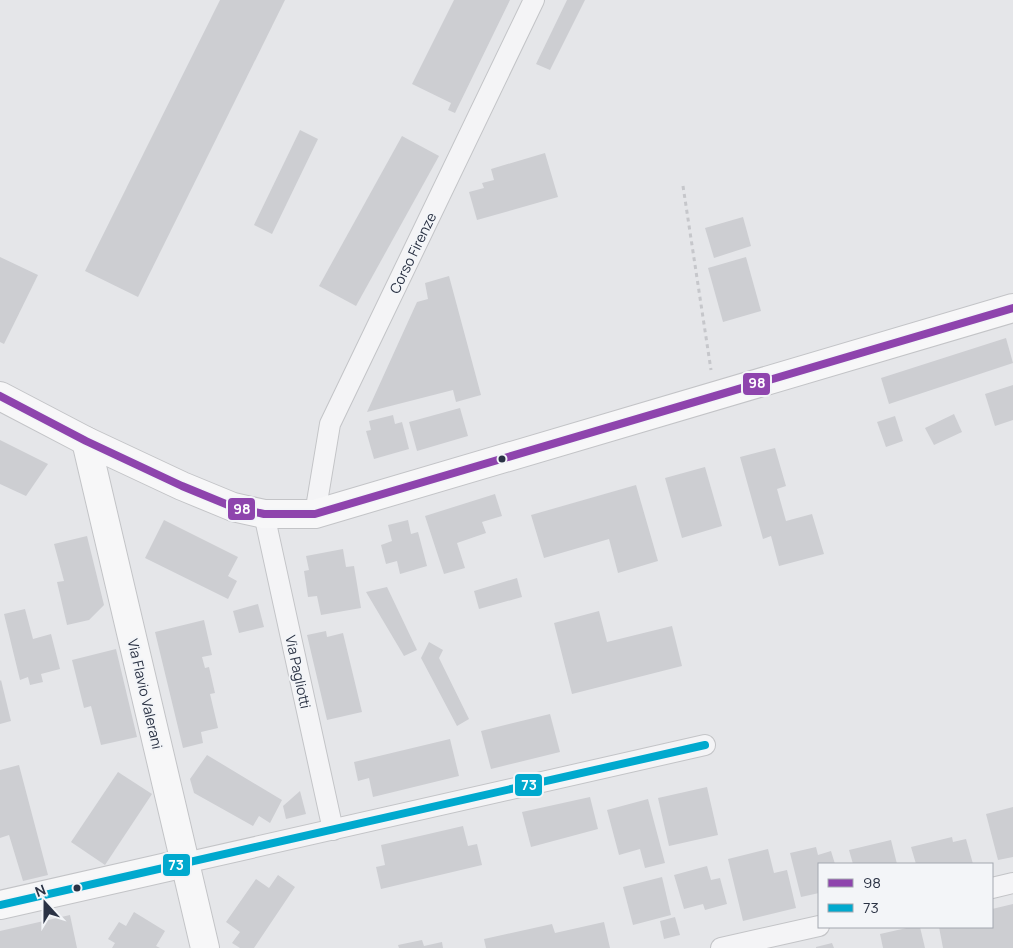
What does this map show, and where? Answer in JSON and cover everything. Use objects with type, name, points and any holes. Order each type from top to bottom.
[{"type":"street","name":"Corso Firenze","points":[[315,514],[330,424],[534,0]]},
{"type":"street","points":[[0,396],[86,441],[182,486],[233,507],[264,514],[315,514],[1013,308]]},
{"type":"street","name":"Via Flavio Valerani","points":[[86,441],[205,948]]},
{"type":"street","name":"Via Pagliotti","points":[[264,514],[333,830]]},
{"type":"street","points":[[0,904],[705,745]]},
{"type":"street","points":[[993,888],[1013,883]]},
{"type":"street","points":[[721,948],[818,926]]},
{"type":"path","points":[[684,186],[715,396]]},
{"type":"building","points":[[220,0],[285,0],[138,297],[85,271]]},
{"type":"building","points":[[454,0],[510,0],[455,113],[448,110],[451,103],[412,84]]},
{"type":"building","points":[[567,0],[585,0],[550,70],[536,64]]},
{"type":"building","points":[[300,130],[318,139],[272,234],[254,225]]},
{"type":"building","points":[[402,136],[439,156],[356,306],[319,286]]},
{"type":"building","points":[[545,153],[558,197],[477,220],[469,192],[484,188],[482,183],[494,180],[491,169]]},
{"type":"building","points":[[743,217],[751,246],[714,258],[705,228]]},
{"type":"building","points":[[0,257],[38,275],[4,344],[0,342]]},
{"type":"building","points":[[746,257],[761,311],[723,322],[708,268]]},
{"type":"building","points":[[449,276],[481,395],[456,402],[453,390],[367,412],[417,302],[428,299],[425,283]]},
{"type":"building","points":[[1006,338],[1013,363],[889,404],[881,378]]},
{"type":"building","points":[[1013,385],[1013,420],[995,426],[985,394]]},
{"type":"building","points":[[460,408],[468,436],[417,451],[409,422]]},
{"type":"building","points":[[954,414],[962,432],[934,445],[925,428]]},
{"type":"building","points":[[393,415],[395,424],[402,422],[409,449],[374,459],[366,431],[371,430],[369,421]]},
{"type":"building","points":[[895,416],[903,441],[886,447],[877,422]]},
{"type":"building","points":[[0,440],[48,464],[26,496],[0,484]]},
{"type":"building","points":[[775,448],[786,486],[777,489],[786,521],[812,514],[824,554],[779,566],[771,536],[763,539],[740,457]]},
{"type":"building","points":[[705,467],[722,526],[682,538],[665,478]]},
{"type":"building","points":[[636,485],[658,561],[618,573],[609,539],[544,558],[531,515]]},
{"type":"building","points":[[495,494],[502,516],[482,522],[486,533],[457,543],[465,568],[444,574],[425,516]]},
{"type":"building","points":[[164,520],[238,557],[228,576],[237,581],[228,599],[145,558]]},
{"type":"building","points":[[408,520],[411,534],[418,532],[427,566],[400,574],[397,561],[386,564],[381,545],[392,541],[388,525]]},
{"type":"building","points":[[87,536],[104,605],[89,620],[67,625],[57,582],[64,581],[54,544]]},
{"type":"building","points":[[343,549],[346,567],[354,566],[361,608],[321,615],[317,596],[308,597],[304,571],[309,570],[306,556]]},
{"type":"building","points":[[517,578],[522,597],[479,609],[474,591]]},
{"type":"building","points":[[387,587],[417,650],[404,656],[366,592]]},
{"type":"building","points":[[258,604],[264,627],[239,633],[233,611]]},
{"type":"building","points":[[25,609],[33,639],[51,634],[60,669],[41,674],[43,682],[30,685],[28,677],[20,680],[4,614]]},
{"type":"building","points":[[599,611],[607,642],[672,626],[682,666],[572,694],[554,623]]},
{"type":"building","points":[[204,620],[212,655],[202,657],[205,668],[209,667],[215,693],[210,694],[218,728],[201,732],[203,743],[183,748],[155,632]]},
{"type":"building","points":[[326,631],[327,637],[343,633],[362,712],[327,720],[307,635]]},
{"type":"building","points":[[429,642],[443,650],[439,658],[469,719],[457,726],[421,658]]},
{"type":"building","points":[[116,649],[137,737],[101,745],[91,706],[84,708],[72,660]]},
{"type":"building","points":[[0,681],[11,721],[0,724]]},
{"type":"building","points":[[550,714],[560,752],[491,769],[481,731]]},
{"type":"building","points":[[450,739],[459,776],[373,797],[369,778],[358,781],[354,762]]},
{"type":"building","points":[[207,755],[282,800],[270,823],[259,816],[253,826],[194,793],[190,779]]},
{"type":"building","points":[[19,765],[48,875],[23,881],[9,835],[0,838],[0,770]]},
{"type":"building","points":[[118,772],[152,794],[105,865],[71,842]]},
{"type":"building","points":[[707,787],[718,835],[669,846],[658,798]]},
{"type":"building","points":[[300,791],[306,814],[286,819],[283,806]]},
{"type":"building","points":[[590,797],[598,829],[531,847],[522,812]]},
{"type":"building","points":[[648,799],[665,863],[645,868],[640,849],[619,855],[607,810]]},
{"type":"building","points":[[1013,807],[1013,857],[998,860],[986,814]]},
{"type":"building","points":[[463,826],[468,846],[477,844],[482,865],[381,889],[376,867],[385,865],[381,845]]},
{"type":"building","points":[[952,837],[953,842],[966,839],[973,863],[916,863],[911,847]]},
{"type":"building","points":[[891,840],[897,863],[853,863],[849,850]]},
{"type":"building","points":[[816,847],[818,855],[831,851],[835,863],[818,863],[818,893],[801,897],[790,853]]},
{"type":"building","points":[[768,849],[774,873],[787,870],[796,908],[743,921],[728,859]]},
{"type":"building","points":[[707,866],[711,880],[720,878],[727,904],[705,910],[703,904],[684,909],[674,875]]},
{"type":"building","points":[[278,875],[295,887],[254,948],[240,948],[232,943],[240,932],[226,922],[256,879],[269,888]]},
{"type":"building","points":[[662,877],[671,915],[633,925],[623,887]]},
{"type":"building","points":[[1013,904],[1013,948],[943,948],[939,928],[993,928],[993,909]]},
{"type":"building","points":[[134,912],[165,931],[156,946],[160,948],[112,948],[115,943],[108,939],[119,922],[126,926]]},
{"type":"building","points":[[70,915],[77,948],[0,948],[0,931]]},
{"type":"building","points":[[675,917],[680,935],[664,939],[660,921]]},
{"type":"building","points":[[604,922],[610,948],[486,948],[484,939],[552,924],[555,933]]},
{"type":"building","points":[[907,928],[920,928],[925,948],[883,948],[880,934]]},
{"type":"building","points":[[422,940],[424,946],[442,942],[443,948],[399,948],[398,945]]},
{"type":"building","points":[[832,943],[834,948],[816,948],[816,947]]},
{"type":"transit line","name":"98","points":[[0,396],[86,441],[182,486],[233,507],[264,514],[315,514],[1013,308]]},
{"type":"transit line","name":"73","points":[[0,905],[705,745]]}]
